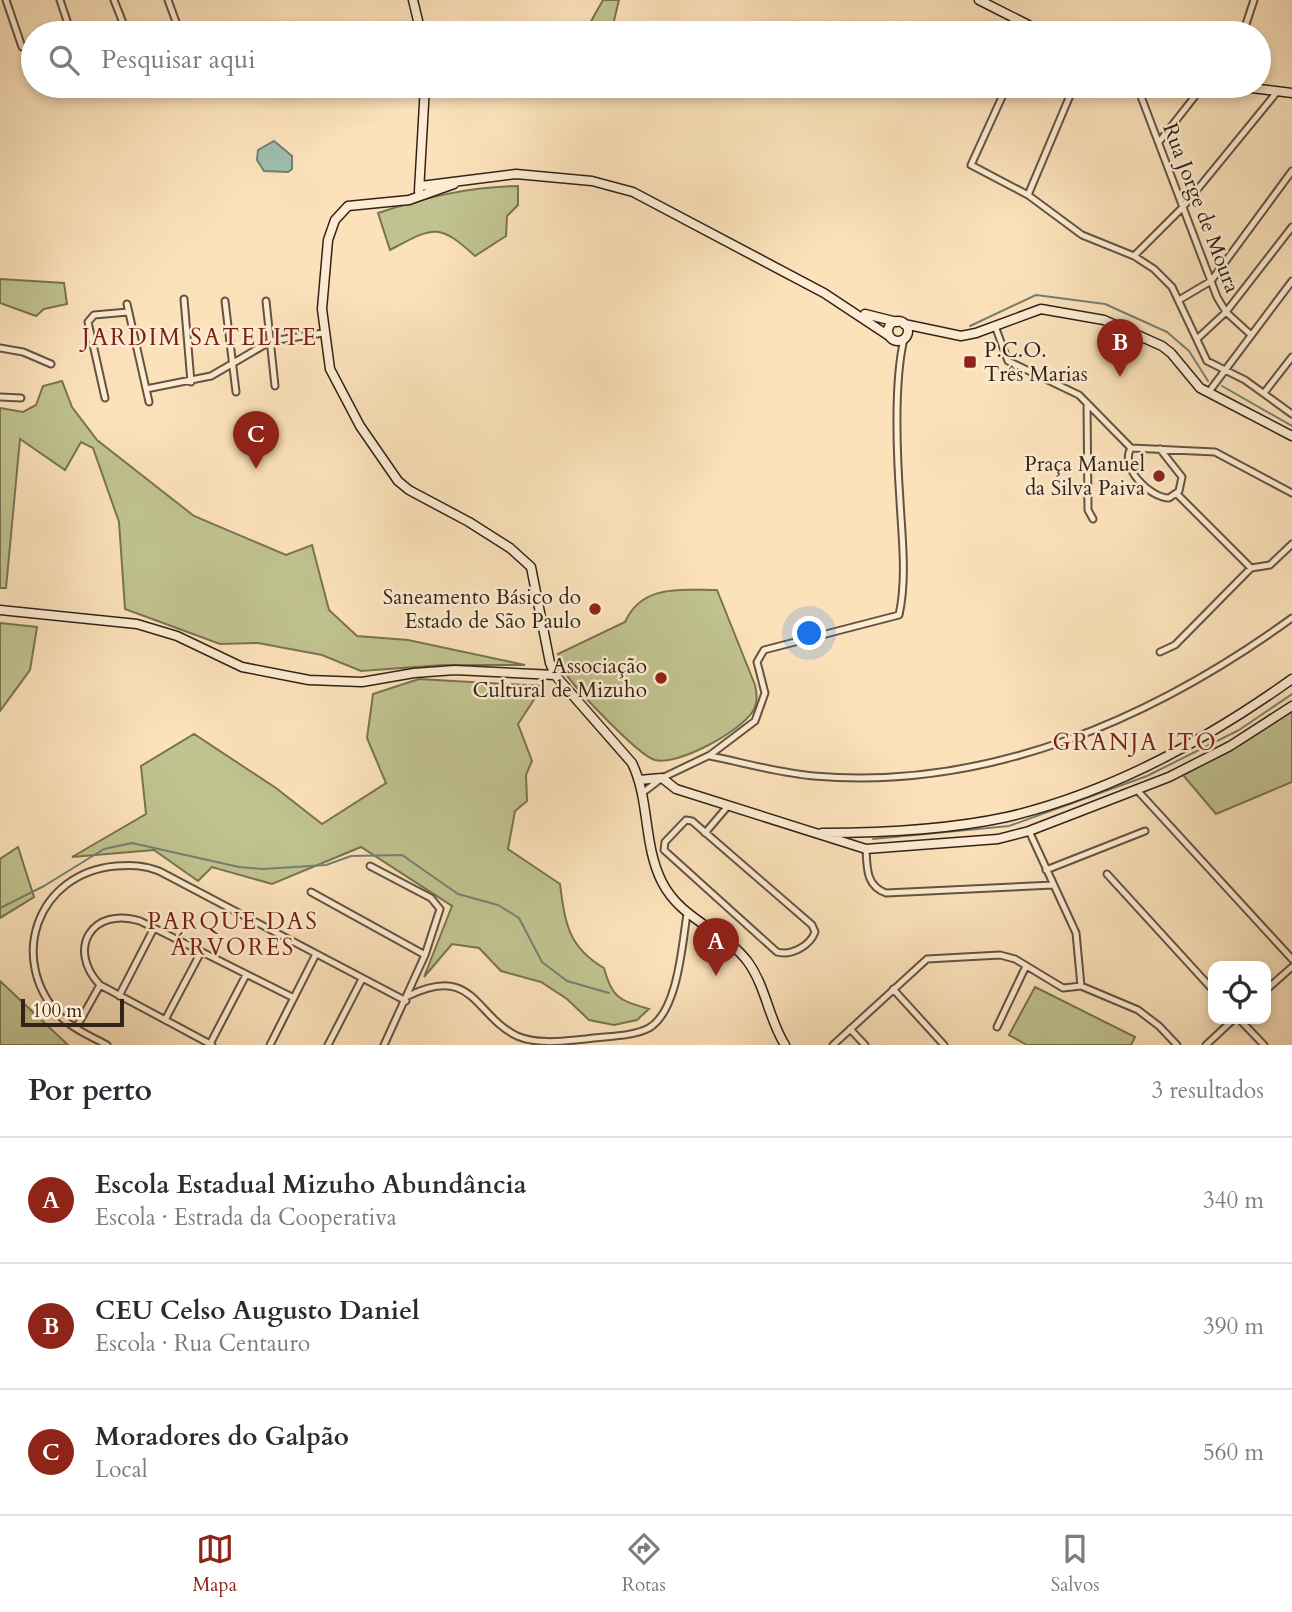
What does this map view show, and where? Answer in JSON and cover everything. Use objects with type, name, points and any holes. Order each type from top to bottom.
[{"type":"street","points":[[6,0],[21,44]]},
{"type":"street","points":[[60,0],[67,21]]},
{"type":"street","points":[[114,0],[122,21]]},
{"type":"street","points":[[167,0],[175,21]]},
{"type":"street","points":[[413,0],[418,21]]},
{"type":"street","points":[[979,0],[1015,21]]},
{"type":"street","points":[[1246,21],[1254,0]]},
{"type":"street","points":[[1271,91],[1292,93]]},
{"type":"street","points":[[1134,256],[1183,207],[1277,92]]},
{"type":"street","points":[[420,190],[424,98]]},
{"type":"street","points":[[1002,98],[971,165],[1028,195],[1083,235],[1134,256],[1162,276],[1179,300],[1207,361],[1264,393],[1292,414]]},
{"type":"street","points":[[1028,195],[1069,98]]},
{"type":"street","name":"Rua Jorge de Moura","points":[[1142,98],[1211,281],[1226,312],[1250,334]]},
{"type":"street","points":[[1159,142],[1194,98]]},
{"type":"street","points":[[1179,300],[1211,281],[1292,171]]},
{"type":"street","points":[[785,1045],[748,962],[687,914],[671,897],[656,870],[639,780],[626,755],[555,675],[544,642],[531,568],[498,540],[409,490],[398,481],[337,387],[327,361],[323,333],[325,261],[335,220],[348,206],[401,201],[420,190],[516,174],[570,178],[612,186],[676,212],[852,310],[896,341],[922,329]]},
{"type":"street","points":[[1196,339],[1226,312],[1292,227]]},
{"type":"street","points":[[1208,393],[1292,281]]},
{"type":"street","points":[[184,299],[191,382]]},
{"type":"street","points":[[225,301],[236,392]]},
{"type":"street","points":[[266,301],[275,386]]},
{"type":"street","points":[[127,304],[149,402]]},
{"type":"street","points":[[852,310],[922,329],[961,336],[1041,309],[1104,320],[1167,349],[1195,384],[1292,436]]},
{"type":"street","points":[[105,398],[88,327],[89,318],[94,315],[128,312]]},
{"type":"street","points":[[889,336],[889,327],[900,323]]},
{"type":"street","points":[[641,794],[662,778],[710,755],[748,728],[761,712],[765,693],[758,657],[764,650],[899,615],[903,551],[899,491],[898,378],[905,337],[900,323]]},
{"type":"street","points":[[995,326],[1010,363],[1074,392],[1131,448],[1195,449],[1225,455],[1292,493]]},
{"type":"street","points":[[146,389],[211,376],[271,341],[323,333]]},
{"type":"street","points":[[0,348],[23,352],[51,364]]},
{"type":"street","points":[[1264,393],[1292,357]]},
{"type":"street","points":[[0,397],[21,398]]},
{"type":"street","points":[[1087,403],[1088,510],[1093,519]]},
{"type":"street","points":[[1088,426],[1096,413]]},
{"type":"street","points":[[1131,448],[1127,464],[1143,482],[1161,498],[1177,494]]},
{"type":"street","points":[[1160,449],[1182,477],[1177,494]]},
{"type":"street","points":[[1177,494],[1251,568]]},
{"type":"street","points":[[1160,652],[1180,641],[1251,568],[1266,567],[1292,544]]},
{"type":"street","points":[[0,610],[137,624],[177,636],[242,667],[309,680],[362,682],[455,670],[555,675]]},
{"type":"street","points":[[710,755],[783,772],[842,777],[922,773],[985,763],[1055,745],[1139,712],[1227,664],[1292,618]]},
{"type":"street","points":[[815,833],[871,832],[1006,817],[1138,769],[1239,716],[1292,679]]},
{"type":"street","points":[[639,780],[662,778],[676,789],[866,849],[975,842],[1029,831],[1137,790],[1230,746],[1292,706]]},
{"type":"street","points":[[1137,790],[1292,959]]},
{"type":"street","points":[[705,833],[728,806]]},
{"type":"street","points":[[686,820],[692,821],[705,833],[815,929],[813,938],[788,953],[777,952],[664,850],[665,842],[686,820]]},
{"type":"street","points":[[1029,831],[1076,933],[1081,986]]},
{"type":"street","points":[[1046,870],[1145,831]]},
{"type":"street","points":[[871,832],[864,837],[871,883],[889,894],[1053,886]]},
{"type":"street","points":[[107,1045],[64,1020],[46,995],[34,967],[32,948],[34,932],[51,898],[61,886],[90,870],[131,865],[150,868],[362,979],[407,998]]},
{"type":"street","points":[[370,866],[436,902],[440,914],[407,998],[384,1045]]},
{"type":"street","points":[[1107,874],[1208,985]]},
{"type":"street","points":[[311,892],[425,955]]},
{"type":"street","points":[[407,998],[422,989],[439,987],[468,992],[507,1030],[536,1042],[641,1031],[659,1020],[670,1001],[687,914]]},
{"type":"street","points":[[246,975],[211,1044],[100,985],[89,973],[85,960],[85,945],[90,931],[99,923],[114,917],[131,918],[294,998]]},
{"type":"street","points":[[119,996],[154,928]]},
{"type":"street","points":[[165,1020],[201,952]]},
{"type":"street","points":[[270,1045],[316,954]]},
{"type":"street","points":[[833,1045],[920,963],[936,957],[1000,955],[1026,965],[1063,988],[1081,986],[1138,1010],[1159,1026],[1177,1045]]},
{"type":"street","points":[[997,1027],[1026,965]]},
{"type":"street","points":[[1271,986],[1292,967]]},
{"type":"street","points":[[328,1045],[362,979]]},
{"type":"street","points":[[76,1028],[100,985]]},
{"type":"street","points":[[893,989],[944,1045]]},
{"type":"street","points":[[1206,1045],[1231,1024]]},
{"type":"street","points":[[1242,1024],[1264,1045]]},
{"type":"street","points":[[850,1029],[865,1045]]},
{"type":"green space","points":[[603,0],[619,0],[614,21],[591,21]]},
{"type":"green space","points":[[518,186],[518,205],[507,216],[506,236],[475,256],[452,237],[435,232],[416,236],[390,250],[378,213],[447,194],[481,188]]},
{"type":"green space","points":[[0,279],[64,283],[67,304],[44,309],[36,316],[0,303]]},
{"type":"green space","points":[[62,381],[72,407],[97,440],[194,516],[286,555],[312,545],[329,610],[357,636],[408,640],[525,665],[443,665],[361,671],[322,655],[258,643],[220,644],[125,609],[119,522],[93,448],[81,442],[65,470],[20,439],[6,588],[0,588],[0,408],[23,412],[36,405],[43,386]]},
{"type":"green space","name":"Associação Cultural de Mizuho","points":[[677,590],[717,590],[755,685],[755,708],[736,728],[708,745],[678,758],[655,760],[621,734],[591,704],[563,669],[558,654],[625,622],[641,601],[652,595]]},
{"type":"green space","points":[[0,623],[37,627],[30,670],[0,711]]},
{"type":"green space","points":[[419,679],[543,686],[518,724],[532,761],[526,775],[527,801],[515,811],[508,849],[560,884],[570,933],[576,942],[592,960],[604,968],[610,986],[619,997],[649,1009],[637,1020],[614,1025],[589,1020],[567,999],[541,982],[501,971],[479,948],[452,944],[424,977],[452,906],[361,847],[272,884],[212,867],[198,881],[154,850],[72,857],[146,814],[141,766],[194,734],[276,788],[322,824],[386,783],[367,738],[373,694]]},
{"type":"green space","points":[[1292,711],[1292,782],[1216,814],[1183,775],[1243,743]]},
{"type":"green space","points":[[18,847],[34,897],[0,918],[0,859]]},
{"type":"green space","points":[[0,981],[68,1045],[0,1045]]},
{"type":"green space","points":[[1035,987],[1135,1037],[1131,1045],[1027,1045],[1009,1035]]},
{"type":"shaded area","points":[[274,141],[292,156],[292,169],[288,172],[264,171],[257,160],[258,150]]},
{"type":"waterway","points":[[970,326],[1036,295],[1105,304],[1167,332],[1189,351],[1208,381]]},
{"type":"waterway","points":[[1222,386],[1292,426]]},
{"type":"waterway","points":[[873,839],[1009,826],[1147,776],[1239,730],[1292,694]]},
{"type":"waterway","points":[[0,908],[44,886],[104,849],[132,843],[239,867],[263,869],[326,865],[351,856],[402,855],[458,894],[498,905],[519,918],[542,962],[567,981],[609,993]]},
{"type":"place","name":"P.C.O. Três Marias","points":[[970,362]]},
{"type":"place","name":"CEU Celso Augusto Daniel","points":[[1120,377]]},
{"type":"place","name":"Moradores do Galpão","points":[[256,469]]},
{"type":"place","name":"Praça Manuel da Silva Paiva","points":[[1159,476]]},
{"type":"place","name":"Saneamento Básico do Estado de São Paulo","points":[[595,609]]},
{"type":"place","name":"Associação Cultural de Mizuho","points":[[661,678]]},
{"type":"place","name":"Escola Estadual Mizuho Abundância","points":[[716,976]]},
{"type":"district","name":"JARDIM SATELITE","points":[[200,337]]},
{"type":"district","name":"GRANJA ITO","points":[[1135,742]]},
{"type":"district","name":"PARQUE DAS ÁRVORES","points":[[233,934]]}]
